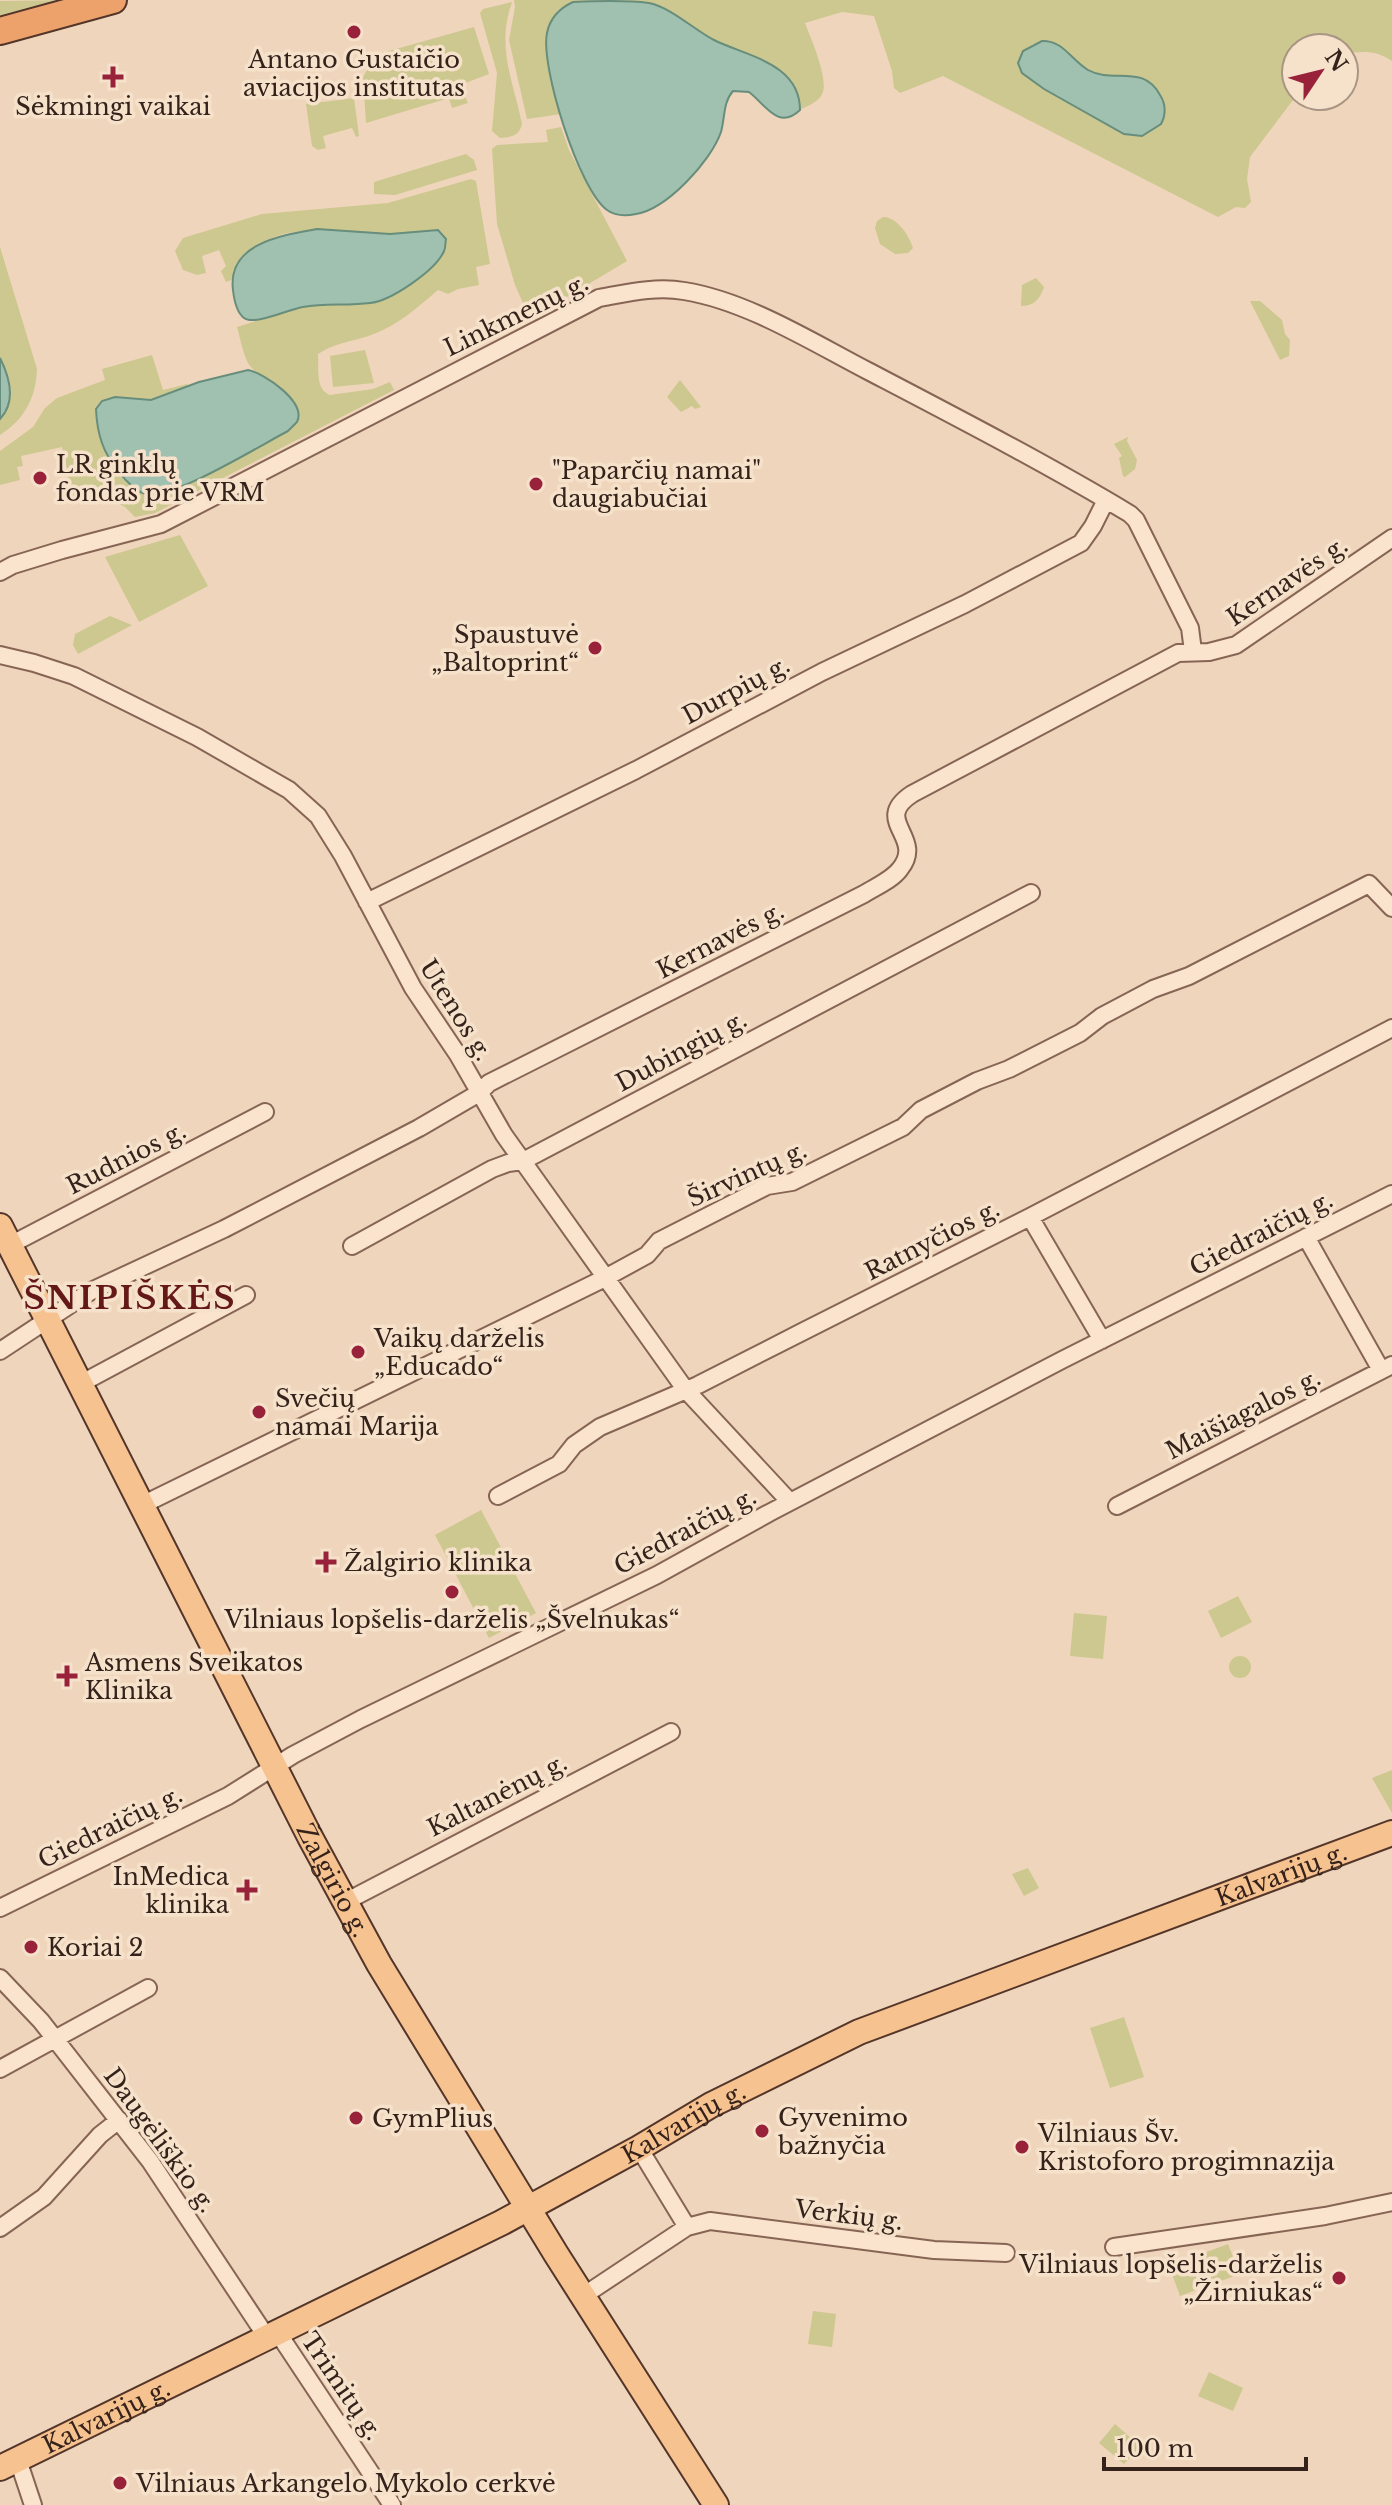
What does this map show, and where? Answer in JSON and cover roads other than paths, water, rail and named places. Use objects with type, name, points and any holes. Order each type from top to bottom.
[{"type":"highway","points":[[0,31],[113,0]]},
{"type":"main road","name":"Žalgirio g.","points":[[5,1235],[345,1902],[417,2030],[716,2505]]},
{"type":"main road","name":"Kalvarijų g.","points":[[9,2464],[528,2209],[711,2105],[859,2032],[1392,1833]]},
{"type":"street","name":"Linkmenų g.","points":[[0,572],[50,554],[161,524],[599,298],[654,290],[692,292],[740,308],[782,327],[970,424],[1136,520],[1190,628],[1193,651]]},
{"type":"street","name":"Durpių g.","points":[[367,902],[636,770],[822,672],[965,604],[1081,543],[1106,500]]},
{"type":"street","name":"Kernavės g.","points":[[0,1351],[91,1291],[224,1229],[419,1128],[479,1093],[489,1083],[869,891],[897,873],[906,861],[907,846],[896,822],[898,803],[1170,657],[1236,645],[1392,538]]},
{"type":"street","name":"Utenos g.","points":[[0,655],[74,676],[197,737],[289,790],[318,816],[413,988],[523,1161],[685,1389],[790,1502]]},
{"type":"street","name":"Širvintų g.","points":[[142,1505],[605,1278],[647,1255],[659,1241],[767,1186],[792,1182],[903,1127],[921,1110],[963,1088],[1023,1062],[1080,1033],[1102,1016],[1153,989],[1189,976],[1369,884],[1392,908]]},
{"type":"street","name":"Dubingių g.","points":[[352,1246],[492,1169],[523,1161],[1031,893]]},
{"type":"street","name":"Ratnyčios g.","points":[[498,1496],[559,1464],[574,1445],[600,1427],[685,1389],[1030,1217],[1392,1028]]},
{"type":"street","name":"Rudnios g.","points":[[5,1235],[265,1112]]},
{"type":"street","name":"Giedraičių g.","points":[[0,1908],[228,1796],[274,1767],[415,1691],[662,1572],[1102,1340],[1392,1194]]},
{"type":"street","points":[[1030,1217],[1102,1340]]},
{"type":"street","points":[[1306,1237],[1387,1367]]},
{"type":"street","points":[[80,1384],[246,1295]]},
{"type":"street","name":"Maišiagalos g.","points":[[1117,1506],[1387,1367]]},
{"type":"street","name":"Kaltanėnų g.","points":[[345,1902],[671,1732]]},
{"type":"street","name":"Daugėliškio g.","points":[[0,1978],[55,2039],[119,2120],[273,2336]]},
{"type":"street","points":[[0,2069],[148,1988]]},
{"type":"street","points":[[0,2228],[44,2197],[100,2135],[119,2120]]},
{"type":"street","points":[[583,2296],[687,2227],[639,2148]]},
{"type":"street","points":[[1114,2247],[1325,2216],[1392,2202]]},
{"type":"street","name":"Verkių g.","points":[[687,2227],[710,2221],[934,2250],[1006,2253]]},
{"type":"street","name":"Trimitų g.","points":[[273,2336],[392,2505]]},
{"type":"street","points":[[9,2464],[33,2505]]},
{"type":"place","name":"Antano Gustaičio aviacijos institutas","points":[[354,32]]},
{"type":"place","name":"Sėkmingi vaikai","points":[[113,77]]},
{"type":"place","name":"LR ginklų fondas prie VRM","points":[[40,478]]},
{"type":"place","name":"\"Paparčių namai\" daugiabučiai","points":[[536,484]]},
{"type":"place","name":"Spaustuvė „Baltoprint“","points":[[595,648]]},
{"type":"place","name":"Vaikų darželis „Educado“","points":[[358,1352]]},
{"type":"place","name":"Svečių namai Marija","points":[[259,1412]]},
{"type":"place","name":"Žalgirio klinika","points":[[326,1562]]},
{"type":"place","name":"Vilniaus lopšelis-darželis „Švelnukas“","points":[[452,1592]]},
{"type":"place","name":"Asmens Sveikatos Klinika","points":[[67,1676]]},
{"type":"place","name":"InMedica klinika","points":[[247,1890]]},
{"type":"place","name":"Koriai 2","points":[[31,1947]]},
{"type":"place","name":"GymPlius","points":[[356,2118]]},
{"type":"place","name":"Gyvenimo bažnyčia","points":[[762,2131]]},
{"type":"place","name":"Vilniaus Šv. Kristoforo progimnazija","points":[[1022,2147]]},
{"type":"place","name":"Vilniaus lopšelis-darželis „Žirniukas“","points":[[1339,2278]]},
{"type":"place","name":"Vilniaus Arkangelo Mykolo cerkvė","points":[[120,2483]]},
{"type":"district","name":"ŠNIPIŠKĖS","points":[[130,1298]]}]
